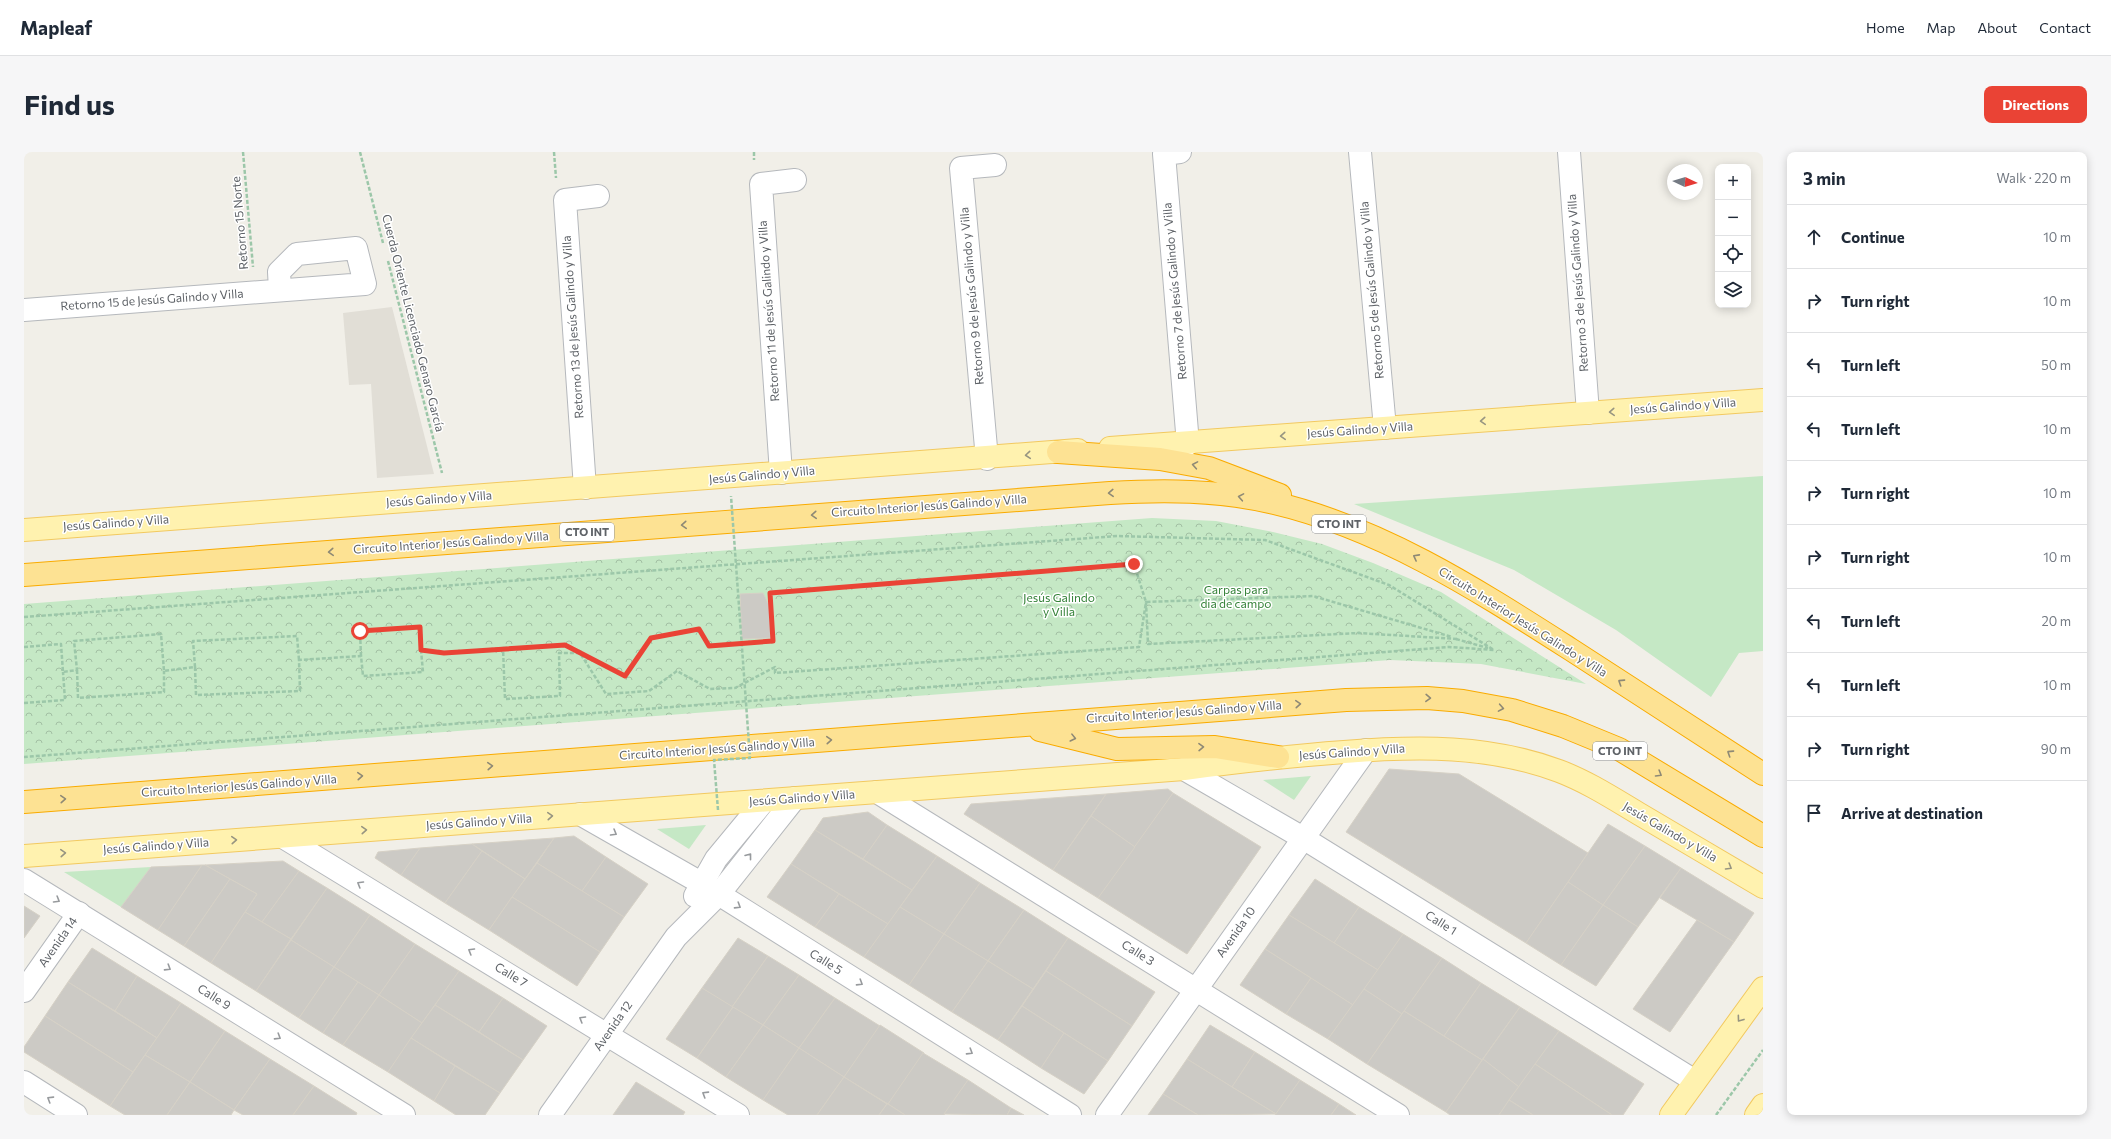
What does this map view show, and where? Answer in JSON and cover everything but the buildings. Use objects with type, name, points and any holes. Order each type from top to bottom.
[{"type":"highway","points":[[1058,452],[1160,459],[1209,468],[1265,488],[1335,522]]},
{"type":"highway","name":"Circuito Interior Jesús Galindo y Villa","points":[[24,576],[1110,492],[1150,491],[1218,493],[1270,502],[1335,522],[1402,550],[1465,583],[1763,774]]},
{"type":"highway","name":"Circuito Interior Jesús Galindo y Villa","points":[[24,802],[1346,700],[1427,698],[1463,701],[1512,710],[1563,726],[1618,749],[1763,836]]},
{"type":"highway","points":[[1021,725],[1117,749],[1214,747],[1278,757]]},
{"type":"main road","name":"Jesús Galindo y Villa","points":[[24,530],[1763,400]]},
{"type":"main road","name":"Jesús Galindo y Villa","points":[[24,856],[1184,769],[1278,757],[1366,750],[1442,748],[1484,751],[1519,758],[1560,771],[1592,786],[1763,887]]},
{"type":"main road","points":[[1671,1115],[1763,988]]},
{"type":"main road","points":[[1756,1115],[1763,1105]]},
{"type":"street","name":"Retorno 7 de Jesús Galindo y Villa","points":[[1180,152],[1164,154],[1188,444]]},
{"type":"street","name":"Retorno 5 de Jesús Galindo y Villa","points":[[1360,152],[1385,428]]},
{"type":"street","name":"Retorno 3 de Jesús Galindo y Villa","points":[[1569,152],[1588,413]]},
{"type":"street","name":"Retorno 9 de Jesús Galindo y Villa","points":[[987,458],[961,168],[995,164]]},
{"type":"street","name":"Retorno 11 de Jesús Galindo y Villa","points":[[781,473],[761,184],[795,180]]},
{"type":"street","name":"Retorno 13 de Jesús Galindo y Villa","points":[[585,488],[565,200],[598,196]]},
{"type":"street","name":"Retorno 15 de Jesús Galindo y Villa","points":[[24,310],[280,290]]},
{"type":"street","name":"Avenida 10","points":[[1107,1115],[1366,750]]},
{"type":"street","name":"Calle 1","points":[[1184,769],[1303,838],[1695,1081]]},
{"type":"street","name":"Calle 3","points":[[877,792],[1398,1115]]},
{"type":"street","name":"Avenida 12","points":[[550,1115],[710,889],[795,798]]},
{"type":"street","name":"Avenida 12","points":[[710,889],[716,859],[764,801]]},
{"type":"street","name":"Calle 5","points":[[580,814],[710,889],[1070,1115]]},
{"type":"street","name":"Calle 7","points":[[282,837],[738,1115]]},
{"type":"street","name":"Calle 9","points":[[24,880],[404,1115]]},
{"type":"street","name":"Avenida 14","points":[[24,991],[79,913]]},
{"type":"street","points":[[24,1082],[76,1115]]},
{"type":"path","name":"Retorno 15 Norte","points":[[243,152],[255,292]]},
{"type":"path","name":"Cuerda Oriente Licenciado Genaro García","points":[[360,152],[383,244]]},
{"type":"path","name":"Cuerda Oriente Licenciado Genaro García","points":[[387,259],[449,498]]},
{"type":"path","points":[[718,810],[714,760],[750,758],[731,496]]},
{"type":"path","points":[[24,617],[1117,536],[1265,540],[1389,585],[1494,650]]},
{"type":"path","points":[[421,650],[444,653],[565,645],[625,676],[651,638],[699,629],[709,646],[773,641],[770,593],[1134,564],[1146,602],[1148,644],[1358,633],[1458,639]]},
{"type":"path","points":[[1146,602],[1313,596],[1494,650]]},
{"type":"path","points":[[580,653],[606,694],[649,691],[677,671],[710,689],[735,688],[775,667],[775,673],[1139,647],[1146,602]]},
{"type":"path","points":[[420,627],[423,672],[363,676],[361,656],[360,631],[420,627]]},
{"type":"path","points":[[161,634],[164,692],[78,698],[77,670],[74,641],[161,634]]},
{"type":"path","points":[[297,636],[300,691],[196,695],[195,667],[193,641],[297,636]]},
{"type":"path","points":[[24,647],[61,644],[65,700],[24,703]]},
{"type":"path","points":[[24,757],[1449,647],[1494,650]]},
{"type":"path","points":[[503,648],[505,699],[560,696],[559,653],[580,653]]},
{"type":"path","points":[[298,660],[361,656]]},
{"type":"path","points":[[164,671],[195,667]]},
{"type":"path","points":[[63,672],[77,670]]},
{"type":"path","points":[[1716,1115],[1763,1050]]},
{"type":"shaded area","points":[[392,307],[434,474],[377,478],[371,384],[349,385],[343,313]]},
{"type":"green space","points":[[1763,476],[1763,651],[1739,653],[1711,697],[1616,630],[1514,570],[1354,504]]},
{"type":"green space","name":"Jesús Galindo y Villa","points":[[1152,518],[1216,521],[1273,532],[1322,544],[1373,563],[1441,592],[1586,684],[1481,664],[1390,660],[24,764],[24,604]]},
{"type":"green space","points":[[1311,776],[1294,800],[1263,780]]},
{"type":"green space","points":[[706,825],[689,849],[657,829]]},
{"type":"green space","points":[[151,867],[121,907],[64,872]]},
{"type":"route","points":[[360,631],[420,627],[421,650],[444,653],[565,645],[625,676],[651,638],[699,629],[709,646],[773,641],[770,593],[1134,564]]},
{"type":"park label","name":"Carpas para dia de campo","points":[[1236,597]]}]
